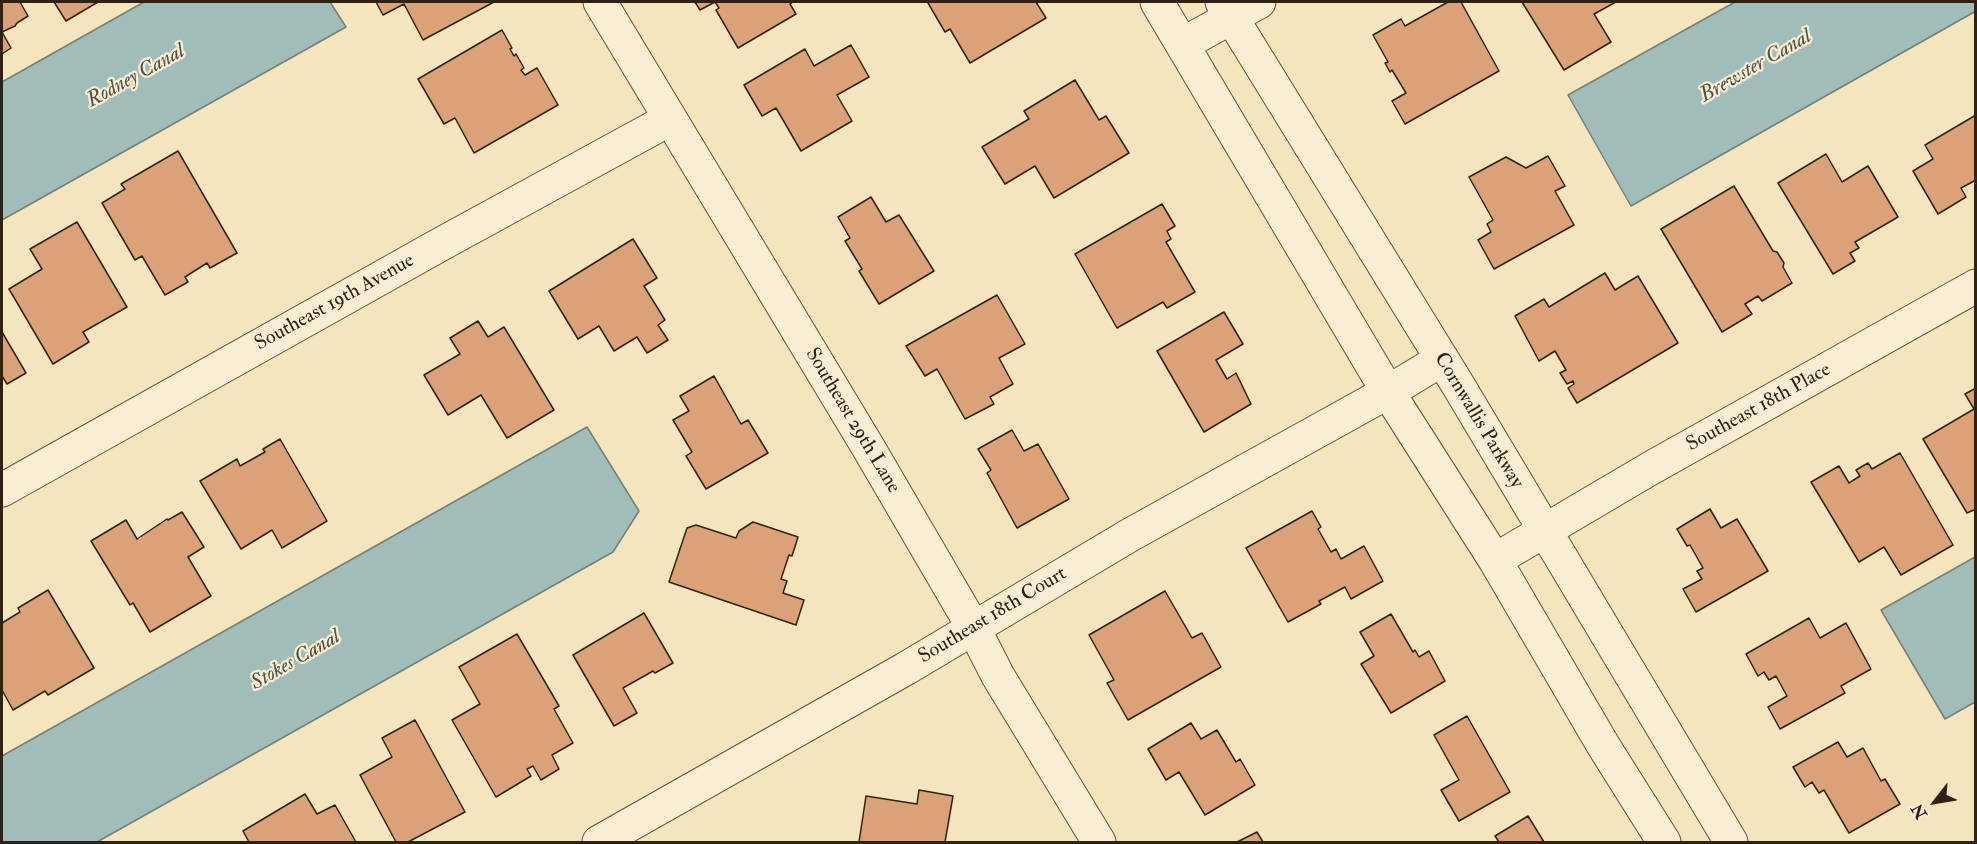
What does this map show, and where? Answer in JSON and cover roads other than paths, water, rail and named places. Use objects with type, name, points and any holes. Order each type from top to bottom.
[{"type":"street","name":"Southeast 29th Lane","points":[[600,2],[868,447],[973,627],[998,676],[1099,843]]},
{"type":"street","points":[[1157,2],[1389,392],[1495,560],[1603,745],[1664,843]]},
{"type":"street","points":[[1183,44],[1238,7]]},
{"type":"street","name":"Cornwallis Parkway","points":[[1238,7],[1441,360],[1731,843]]},
{"type":"street","name":"Southeast 19th Avenue","points":[[2,490],[443,243],[670,119]]},
{"type":"street","name":"Southeast 18th Place","points":[[1495,560],[1976,286]]},
{"type":"street","name":"Southeast 18th Court","points":[[599,843],[905,669],[1130,535],[1389,392],[1441,360]]},
{"type":"water","name":"Rodney Canal","points":[[144,2],[330,2],[346,27],[2,220],[2,82]]},
{"type":"water","name":"Brewster Canal","points":[[1735,2],[1975,2],[1976,11],[1631,206],[1568,95]]},
{"type":"water","name":"Stokes Canal","points":[[587,427],[639,511],[613,552],[97,842],[2,842],[2,756]]},
{"type":"water","points":[[1975,557],[1975,702],[1945,719],[1881,610]]}]
